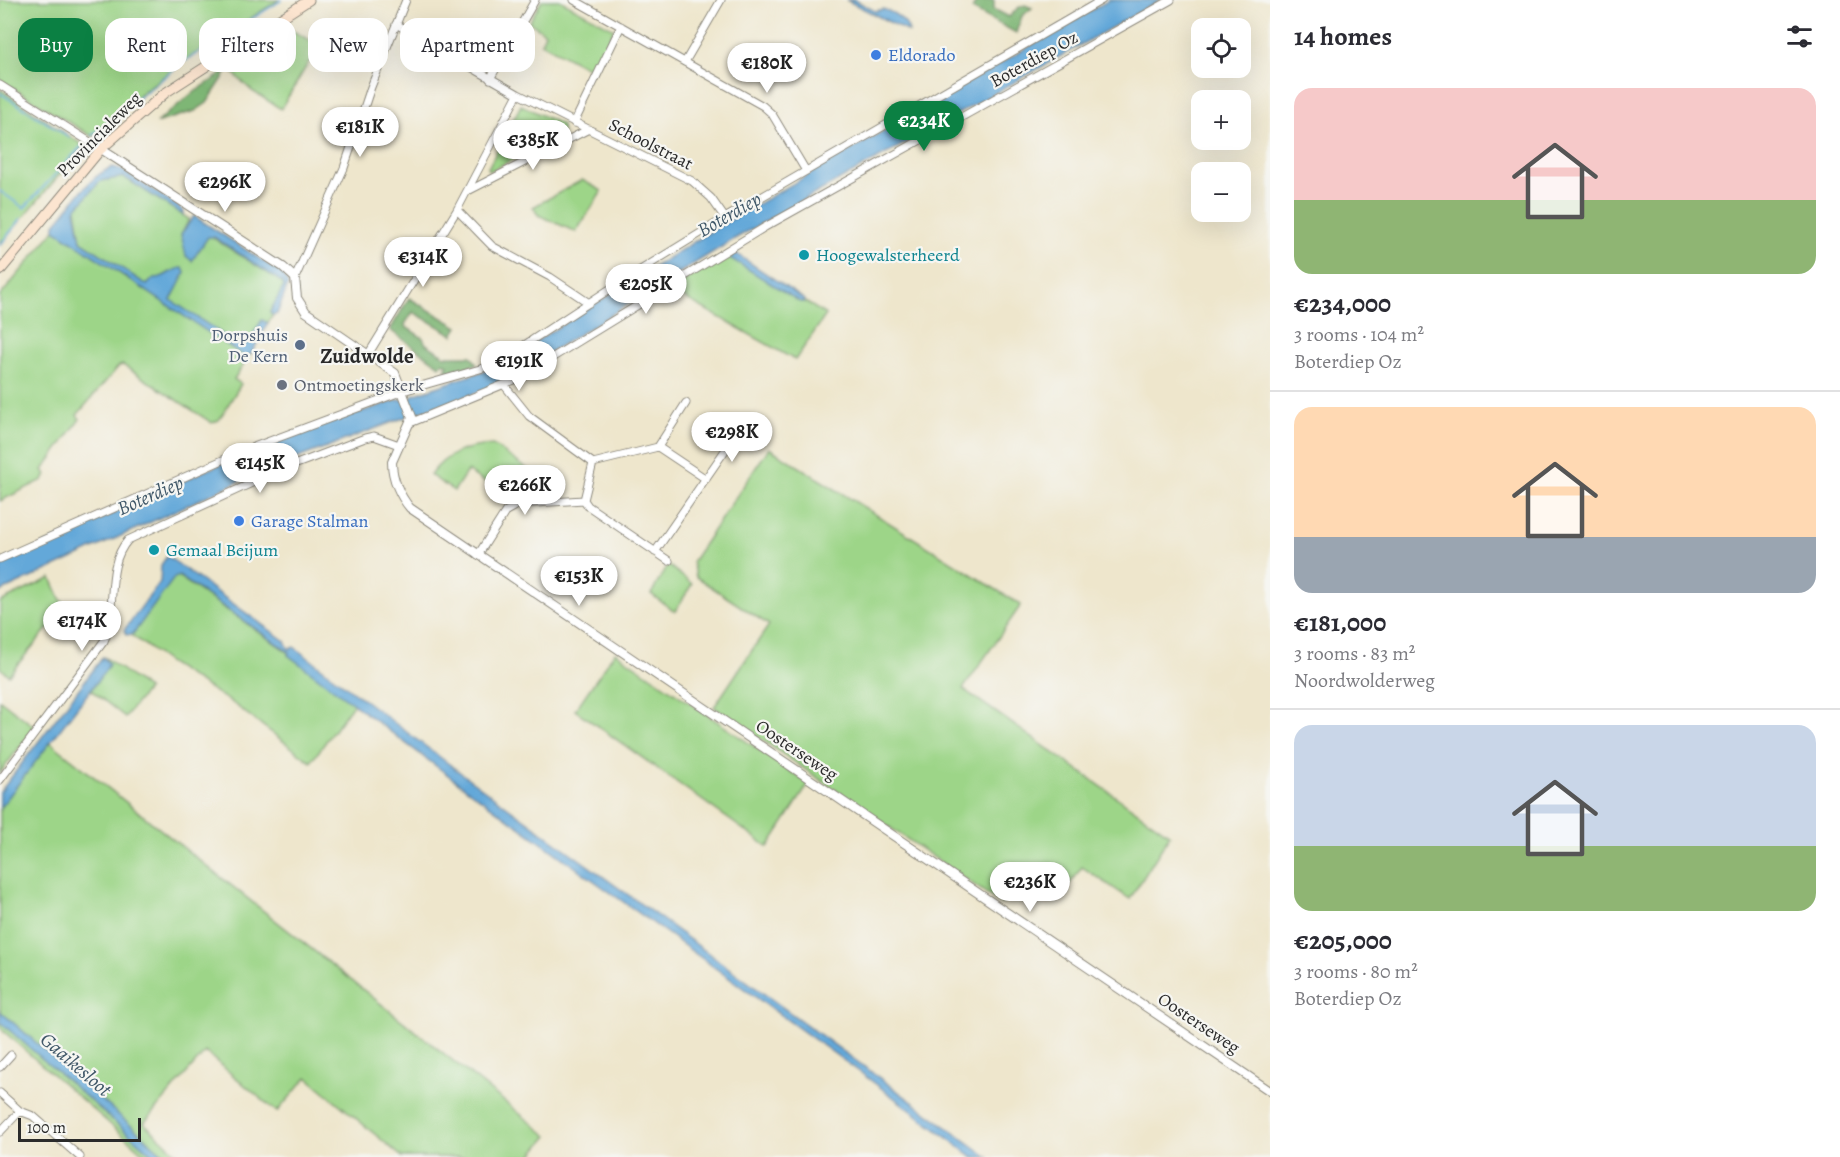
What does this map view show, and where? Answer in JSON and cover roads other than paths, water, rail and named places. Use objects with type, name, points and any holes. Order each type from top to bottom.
[{"type":"main road","name":"Provincialeweg","points":[[0,271],[101,150],[165,93],[309,0]]},
{"type":"street","points":[[406,0],[371,87],[344,168],[295,278],[297,298],[306,312],[395,373],[404,393],[411,420]]},
{"type":"street","points":[[490,79],[535,0]]},
{"type":"street","points":[[574,0],[772,114],[806,171]]},
{"type":"street","points":[[685,62],[721,0]]},
{"type":"street","points":[[0,559],[233,455],[404,393],[494,365],[725,218],[1102,0]]},
{"type":"street","name":"Boterdiep Oz","points":[[411,420],[505,386],[765,227],[1171,0]]},
{"type":"street","name":"Schoolstraat","points":[[396,24],[518,94],[692,181],[711,198],[725,218]]},
{"type":"street","points":[[574,123],[621,26]]},
{"type":"street","points":[[0,85],[284,267],[295,278]]},
{"type":"street","points":[[369,353],[457,210],[518,94]]},
{"type":"street","points":[[467,191],[589,129]]},
{"type":"street","points":[[457,210],[492,246],[550,277],[589,303]]},
{"type":"street","points":[[505,386],[529,416],[593,463]]},
{"type":"street","points":[[593,463],[658,447],[686,403]]},
{"type":"street","name":"Oosterseweg","points":[[411,420],[399,445],[392,469],[402,498],[410,508],[1270,1091]]},
{"type":"street","points":[[655,552],[737,433]]},
{"type":"street","points":[[0,780],[104,641],[110,622],[115,565],[121,547],[135,535],[278,471],[365,438],[374,436],[399,445]]},
{"type":"street","points":[[658,447],[706,479]]},
{"type":"street","points":[[593,463],[584,500],[588,506],[669,561]]},
{"type":"street","points":[[478,555],[506,511],[519,504],[584,500]]},
{"type":"street","points":[[0,1067],[10,1055]]},
{"type":"street","points":[[0,1093],[20,1111],[33,1116],[80,1157]]},
{"type":"street","points":[[0,1132],[20,1111]]},
{"type":"water","points":[[846,0],[855,0],[875,11],[883,9],[892,12],[903,20],[909,32]]},
{"type":"water","points":[[1109,0],[1161,0],[736,238],[493,387],[403,418],[248,477],[0,592],[0,565],[200,473],[291,435],[397,400],[410,399],[413,395],[495,367],[708,233]]},
{"type":"water","points":[[113,167],[120,169],[177,205],[183,211],[183,215],[124,177],[100,181],[75,210],[81,241],[147,285],[154,278],[183,268],[185,273],[171,300],[240,346],[247,344],[262,320],[268,323],[251,354],[244,356],[55,230],[55,224],[88,184]]},
{"type":"water","points":[[194,216],[283,274],[288,285],[277,314],[272,315],[270,312],[284,286],[282,282],[214,237],[208,237],[192,261],[186,256],[181,234]]},
{"type":"water","points":[[734,252],[805,300],[804,302],[800,302],[730,258]]},
{"type":"water","points":[[167,556],[285,641],[289,649],[294,647],[461,773],[988,1157],[973,1157],[861,1073],[468,790],[288,655],[289,652],[179,576],[174,578],[133,634],[126,635],[124,630],[160,582],[161,565]]},
{"type":"water","points":[[103,657],[109,664],[105,671],[0,808],[0,792]]},
{"type":"water","points":[[0,1011],[167,1157],[155,1157],[0,1022]]},
{"type":"waterway","points":[[187,60],[282,0]]},
{"type":"waterway","points":[[92,135],[171,72]]},
{"type":"waterway","points":[[0,93],[69,137]]},
{"type":"waterway","points":[[0,191],[24,208],[81,147]]},
{"type":"waterway","points":[[0,245],[21,219]]},
{"type":"place","name":"Eldorado","points":[[876,55]]},
{"type":"place","name":"Hoogewalsterheerd","points":[[804,255]]},
{"type":"place","name":"Dorpshuis De Kern","points":[[300,345]]},
{"type":"place","name":"Ontmoetingskerk","points":[[282,385]]},
{"type":"place","name":"Garage Stalman","points":[[239,521]]},
{"type":"place","name":"Gemaal Beijum","points":[[154,550]]},
{"type":"district","name":"Zuidwolde","points":[[367,356]]},
{"type":"water label","name":"Boterdiep","points":[[729,214]]},
{"type":"water label","name":"Boterdiep","points":[[150,495]]},
{"type":"water label","name":"Gaaikesloot","points":[[76,1064]]}]
